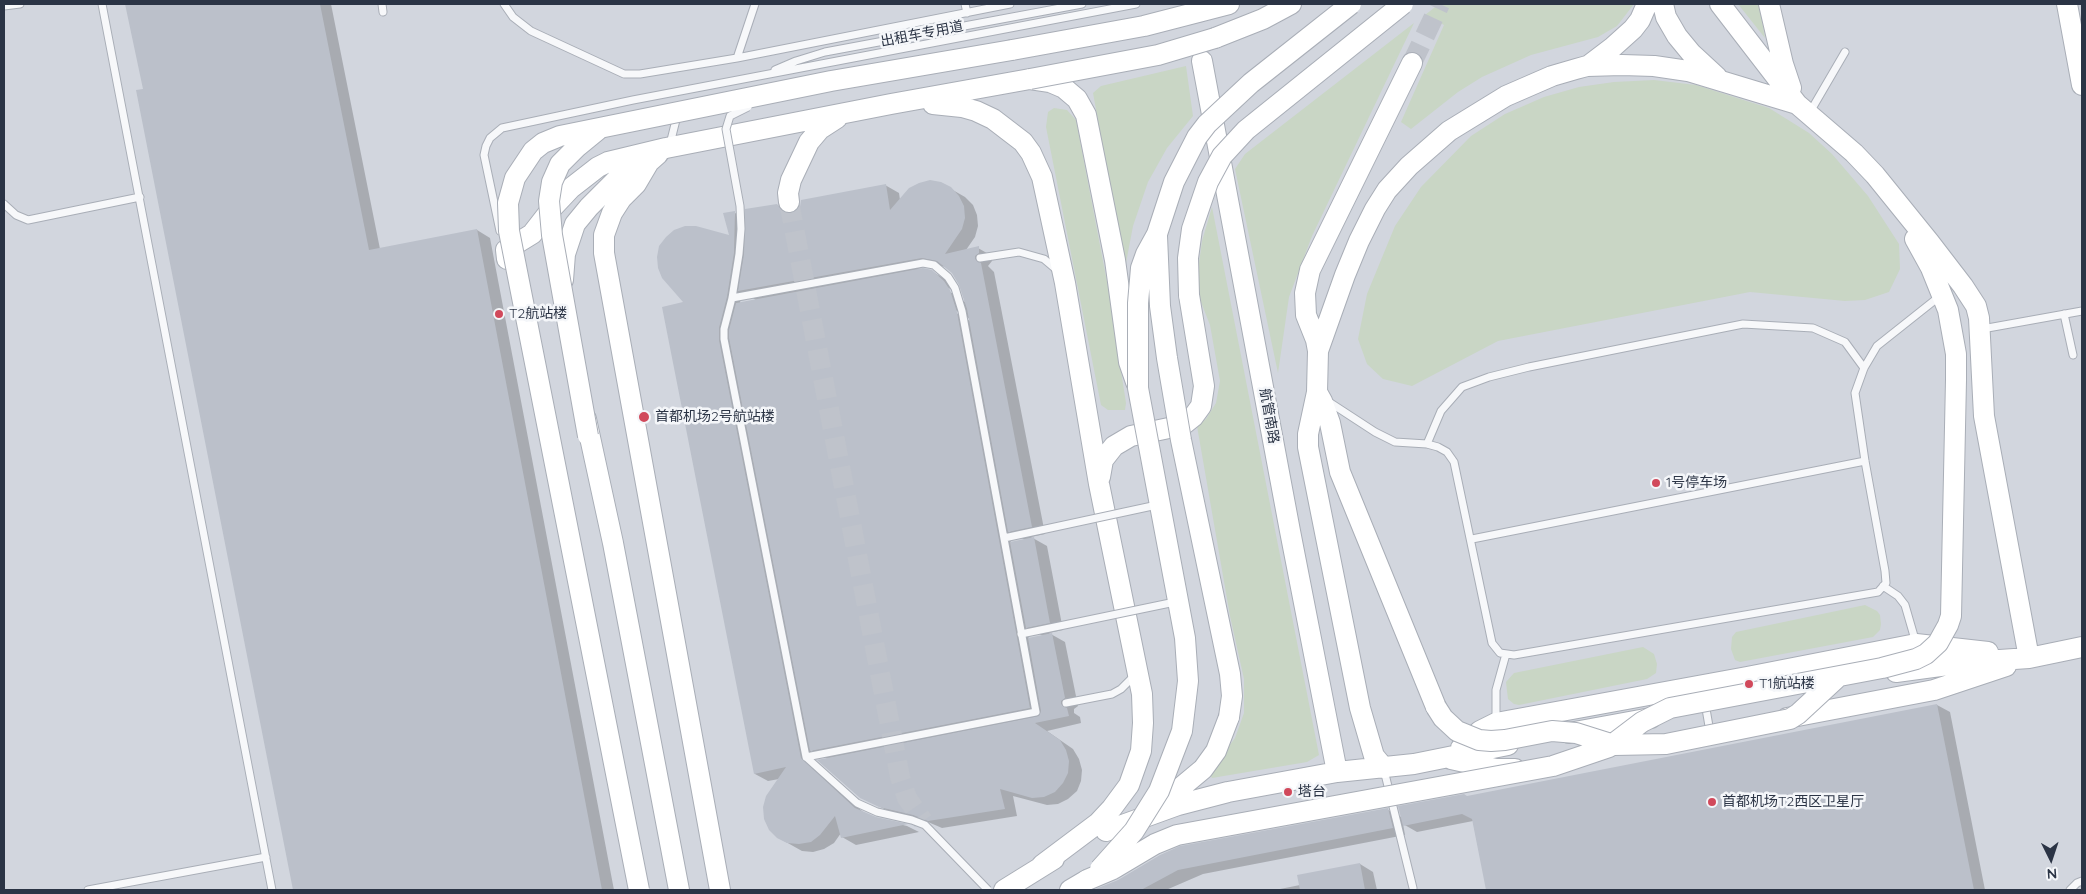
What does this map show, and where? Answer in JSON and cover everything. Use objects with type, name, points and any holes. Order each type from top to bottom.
[{"type":"street","points":[[639,890],[507,224],[510,191],[518,172],[533,151],[543,143],[556,137],[608,124],[831,81],[1144,26],[1229,4]]},
{"type":"street","points":[[632,890],[506,254],[509,248],[532,234],[558,201],[578,182],[608,162],[666,148],[848,112],[1158,55],[1214,38],[1263,19],[1291,4]]},
{"type":"street","points":[[1138,388],[1138,303],[1140,275],[1146,254],[1157,234],[1176,177],[1197,137],[1207,124],[1251,83],[1351,4]]},
{"type":"street","points":[[1099,484],[1100,468],[1107,452],[1118,443],[1130,436],[1183,425],[1193,417],[1201,406],[1204,386],[1189,295],[1188,258],[1192,229],[1208,182],[1222,156],[1246,130],[1403,4]]},
{"type":"street","points":[[1587,66],[1633,29],[1640,20],[1647,4]]},
{"type":"street","points":[[1663,4],[1666,17],[1677,36],[1691,53],[1718,79]]},
{"type":"street","points":[[1720,4],[1803,109],[1854,153],[1886,190],[1963,286],[1976,306],[1980,318],[1984,416],[2030,658]]},
{"type":"street","points":[[1769,4],[1783,64],[1803,109]]},
{"type":"street","points":[[2067,4],[2082,85]]},
{"type":"street","name":"航管南路","points":[[1202,60],[1290,531],[1338,772]]},
{"type":"street","points":[[1318,351],[1305,308],[1307,279],[1412,62]]},
{"type":"street","points":[[1384,768],[1374,756],[1360,708],[1310,457],[1308,434],[1317,392],[1318,351],[1345,275],[1367,224],[1381,199],[1402,173],[1444,135],[1485,107],[1546,78],[1587,66],[1654,66],[1688,71],[1718,79],[1803,109]]},
{"type":"street","points":[[1030,79],[1050,82],[1064,88],[1077,99],[1086,115],[1115,260],[1129,362],[1138,388],[1187,652],[1188,681],[1185,714],[1178,744],[1159,791],[1127,840],[1078,885]]},
{"type":"street","points":[[891,104],[930,104],[976,110],[993,119],[1022,142],[1035,162],[1044,184],[1065,282],[1099,484],[1143,703],[1143,736],[1137,765],[1131,780],[1119,799],[1098,823],[1042,865],[1004,890]]},
{"type":"street","points":[[789,202],[788,193],[791,180],[809,142],[820,129],[848,112]]},
{"type":"street","points":[[608,124],[587,138],[560,164],[550,188],[549,212],[580,396],[675,890]]},
{"type":"street","points":[[666,148],[636,161],[583,213],[575,224],[570,237],[563,270],[567,310],[588,432],[613,544],[679,890]]},
{"type":"street","points":[[666,148],[649,162],[636,184],[621,198],[612,213],[604,235],[604,253],[720,890]]},
{"type":"street","points":[[1317,392],[1330,423],[1340,472],[1436,707],[1443,718],[1457,732],[1479,740],[1505,740],[1838,677],[1916,659],[1938,644],[1951,616],[1956,380],[1954,339],[1942,295],[1926,260],[1886,190]]},
{"type":"street","points":[[1042,865],[1179,790],[1196,777],[1216,751],[1230,716],[1232,696],[1230,674],[1181,440],[1167,358],[1160,306],[1157,234]]},
{"type":"street","points":[[1086,402],[1094,420],[1103,429],[1115,434],[1130,436]]},
{"type":"street","points":[[1446,758],[1457,752],[1480,731],[1496,723],[1916,644],[2030,658]]},
{"type":"street","points":[[1446,758],[1504,770],[1920,693],[1974,678],[2030,658],[2082,647]]},
{"type":"street","points":[[1106,831],[1203,798],[1338,772],[1414,764],[1911,669],[1970,662],[2030,658]]},
{"type":"street","points":[[1078,885],[1113,869],[1166,838],[1189,832],[1553,766],[1790,720],[1838,677]]},
{"type":"street","points":[[1553,766],[1614,745],[1642,722],[1670,708]]},
{"type":"street","points":[[1552,731],[1580,734],[1614,745],[1666,744]]},
{"type":"street","points":[[923,821],[988,890]]},
{"type":"lane","points":[[4,6],[20,4]]},
{"type":"lane","points":[[102,4],[272,890]]},
{"type":"lane","points":[[382,4],[383,12]]},
{"type":"lane","points":[[504,4],[513,17],[531,31],[624,74],[640,74],[737,58],[1010,4]]},
{"type":"lane","points":[[737,58],[755,4]]},
{"type":"lane","points":[[965,4],[967,13]]},
{"type":"lane","name":"出租车专用道","points":[[766,75],[796,61],[825,52],[1082,4]]},
{"type":"lane","points":[[506,254],[484,155],[488,141],[498,131],[578,111],[1136,4]]},
{"type":"lane","points":[[1803,109],[1845,52]]},
{"type":"lane","points":[[666,148],[670,143],[675,119],[682,112],[696,106],[731,98],[746,89],[755,80],[766,75]]},
{"type":"lane","points":[[776,100],[831,81]]},
{"type":"lane","points":[[757,105],[733,114],[727,122],[726,129],[741,220],[741,243],[732,298],[724,329],[724,339],[806,756],[862,806],[925,825],[988,890]]},
{"type":"lane","points":[[4,204],[16,215],[28,220],[140,197]]},
{"type":"lane","points":[[980,258],[1012,252],[1032,254],[1051,263],[1065,282]]},
{"type":"lane","points":[[732,298],[923,264],[934,265],[942,271],[955,288],[962,311],[1036,712],[806,756]]},
{"type":"lane","points":[[1317,392],[1338,409],[1395,442],[1427,444],[1447,452],[1454,462],[1472,540],[1492,643],[1500,653],[1521,654],[1878,592],[1886,584],[1886,571],[1865,461],[1855,393],[1864,368],[1877,346],[1942,295]]},
{"type":"lane","points":[[1980,329],[2082,311]]},
{"type":"lane","points":[[2064,314],[2073,355]]},
{"type":"lane","points":[[1427,444],[1441,412],[1462,387],[1471,383],[1529,366],[1743,324],[1813,328],[1845,342],[1864,368]]},
{"type":"lane","points":[[1472,540],[1865,461]]},
{"type":"lane","points":[[1004,538],[1160,505]]},
{"type":"lane","points":[[1883,586],[1898,596],[1905,604],[1916,644]]},
{"type":"lane","points":[[1021,634],[1178,601]]},
{"type":"lane","points":[[1496,723],[1496,690],[1506,654]]},
{"type":"lane","points":[[1066,703],[1112,694],[1121,689],[1138,672]]},
{"type":"lane","points":[[1703,685],[1710,732]]},
{"type":"lane","points":[[1384,768],[1412,888]]},
{"type":"lane","points":[[88,890],[266,858]]},
{"type":"lane","points":[[2070,890],[2076,883],[2082,881]]},
{"type":"shaded area","points":[[4,4],[2082,4],[2082,890],[4,890]]},
{"type":"green space","points":[[1439,4],[1634,4],[1617,26],[1598,37],[1531,55],[1482,77],[1458,92],[1411,129],[1401,122],[1444,25],[1425,15]]},
{"type":"green space","points":[[1738,4],[1759,4],[1765,38]]},
{"type":"green space","points":[[1414,23],[1312,236],[1289,297],[1278,373],[1235,169],[1245,154]]},
{"type":"green space","points":[[1186,66],[1193,116],[1167,148],[1148,182],[1133,226],[1125,268],[1093,93],[1101,86]]},
{"type":"green space","points":[[1654,80],[1696,85],[1769,108],[1809,133],[1832,154],[1868,196],[1899,244],[1900,269],[1889,292],[1865,300],[1845,301],[1750,292],[1498,341],[1412,386],[1383,379],[1367,364],[1358,339],[1367,294],[1395,226],[1421,187],[1471,136],[1505,114],[1544,97],[1579,87],[1614,82]]},
{"type":"green space","points":[[1054,108],[1067,110],[1076,120],[1108,287],[1126,403],[1125,410],[1108,410],[1101,405],[1046,127],[1048,112]]},
{"type":"green space","points":[[1212,207],[1319,755],[1307,762],[1212,778],[1209,773],[1235,738],[1244,713],[1244,679],[1230,616],[1197,426],[1206,419],[1216,403],[1220,381],[1210,325],[1199,297],[1197,278],[1202,241]]},
{"type":"green space","points":[[1865,605],[1877,611],[1880,615],[1880,630],[1873,637],[1740,662],[1735,660],[1731,649],[1732,637],[1736,632]]},
{"type":"green space","points":[[1643,647],[1654,654],[1657,664],[1656,673],[1647,679],[1519,705],[1514,704],[1508,699],[1506,682],[1514,673]]},
{"type":"building","points":[[125,4],[320,4],[369,250],[477,229],[602,890],[293,890],[136,90],[143,89]]},
{"type":"building","points":[[930,180],[941,182],[951,187],[959,196],[964,206],[965,218],[962,229],[945,254],[979,246],[979,253],[975,256],[975,259],[981,263],[1032,527],[1008,532],[967,309],[959,285],[952,273],[937,261],[922,258],[738,291],[744,254],[745,209],[777,204],[784,213],[791,214],[800,207],[801,200],[886,184],[890,210],[909,188]]},
{"type":"building","points":[[735,211],[734,253],[727,297],[719,328],[719,340],[801,758],[855,808],[876,817],[908,824],[841,838],[835,816],[820,835],[811,842],[799,844],[787,843],[777,838],[769,830],[764,819],[763,807],[766,796],[786,767],[754,774],[662,307],[683,302],[662,278],[658,268],[657,257],[659,246],[666,237],[674,230],[685,226],[696,226],[729,235],[723,213]]},
{"type":"building","points":[[923,268],[932,270],[944,281],[950,290],[957,312],[1030,708],[810,751],[729,338],[729,330],[736,303]]},
{"type":"building","points":[[1034,537],[1050,623],[1026,628],[1010,542]]},
{"type":"building","points":[[1052,633],[1065,698],[1061,701],[1061,704],[1067,708],[1069,716],[1035,723],[1060,740],[1066,750],[1069,761],[1068,773],[1063,783],[1055,792],[1044,797],[1032,798],[1000,789],[1005,809],[928,821],[913,815],[879,807],[860,798],[817,760],[1039,716],[1041,711],[1028,638]]},
{"type":"building","name":"首都机场T2西区卫星厅","points":[[1937,704],[1974,890],[1486,890],[1472,819],[1462,814],[1403,826],[1398,806],[1464,794],[1467,796]]},
{"type":"building","points":[[1388,808],[1393,828],[1178,870],[1141,890],[1093,890],[1118,880],[1160,855],[1180,846]]},
{"type":"building","points":[[1360,863],[1365,890],[1300,890],[1297,875]]},
{"type":"tunnel","points":[[1191,4],[1202,59]]},
{"type":"tunnel","points":[[1412,63],[1440,4]]},
{"type":"tunnel","points":[[789,202],[900,777],[907,798],[923,821]]},
{"type":"place","name":"T2航站楼","points":[[499,314]]},
{"type":"place","name":"首都机场2号航站楼","points":[[644,417]]},
{"type":"place","name":"1号停车场","points":[[1656,483]]},
{"type":"place","name":"T1航站楼","points":[[1749,684]]},
{"type":"place","name":"塔台","points":[[1288,792]]},
{"type":"place","name":"首都机场T2西区卫星厅","points":[[1712,802]]}]
